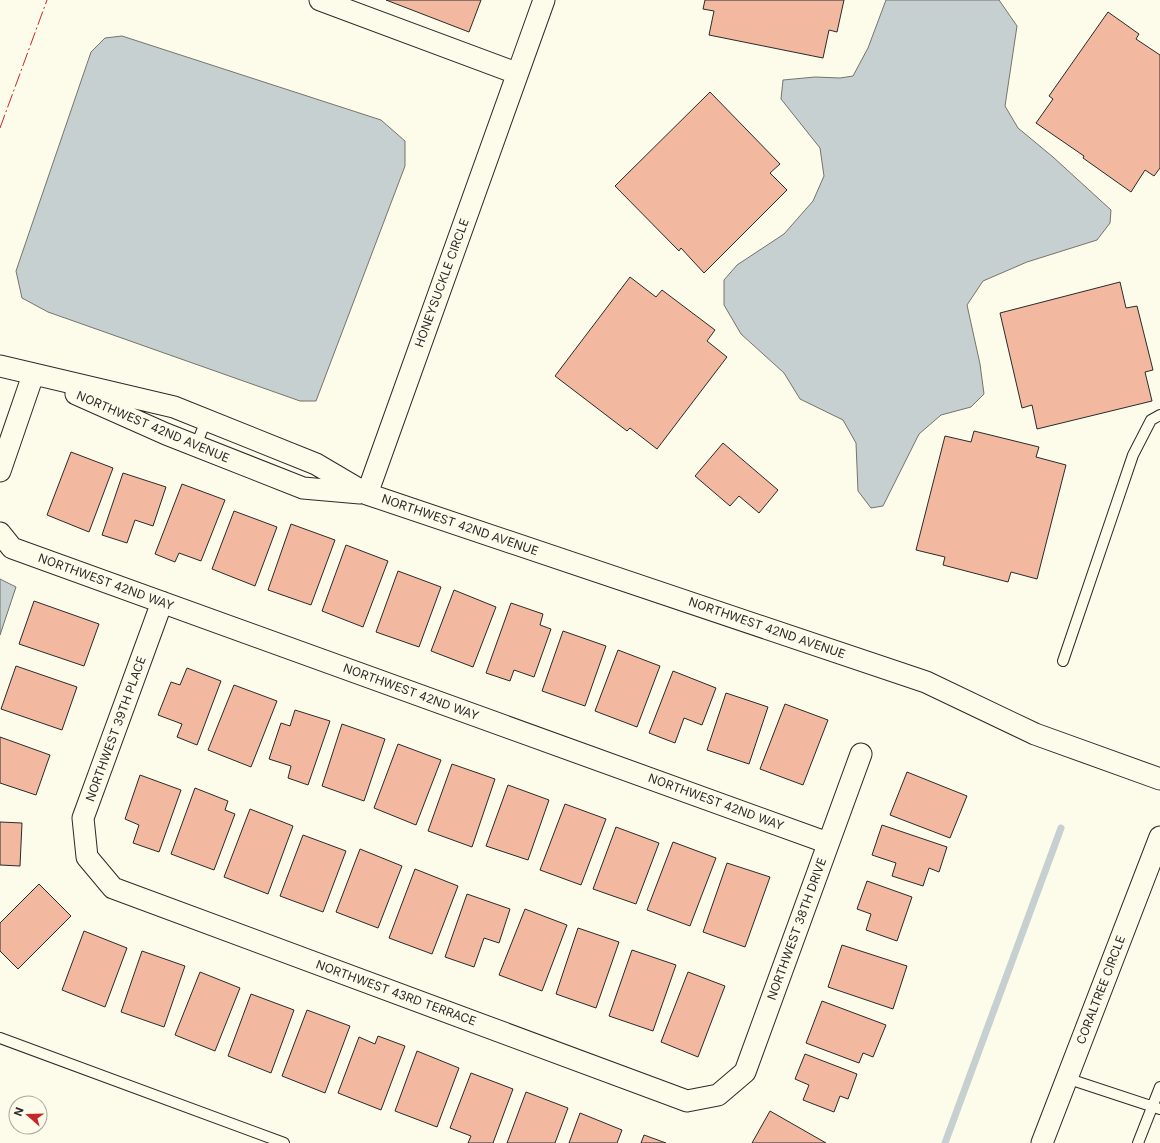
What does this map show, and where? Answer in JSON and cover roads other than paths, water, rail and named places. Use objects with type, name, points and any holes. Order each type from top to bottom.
[{"type":"street","points":[[320,0],[516,73]]},
{"type":"street","name":"HONEYSUCKLE CIRCLE","points":[[367,494],[516,73],[544,0]]},
{"type":"street","name":"NORTHWEST 42ND AVENUE","points":[[0,366],[174,407],[316,464],[367,494],[926,682],[1035,734],[1160,779]]},
{"type":"street","points":[[0,471],[33,375]]},
{"type":"street","name":"NORTHWEST 42ND AVENUE","points":[[33,375],[196,446],[303,488],[367,494]]},
{"type":"street","name":"NORTHWEST 42ND WAY","points":[[0,533],[12,548],[828,843]]},
{"type":"street","name":"NORTHWEST 39TH PLACE","points":[[87,857],[83,818],[162,602]]},
{"type":"street","name":"NORTHWEST 38TH DRIVE","points":[[718,1095],[745,1072],[861,754]]},
{"type":"street","name":"CORALTREE CIRCLE","points":[[1042,1143],[1160,837]]},
{"type":"street","name":"NORTHWEST 43RD TERRACE","points":[[87,857],[113,888],[687,1101],[718,1095]]},
{"type":"lane","points":[[1063,661],[1133,455],[1151,420],[1160,415]]},
{"type":"lane","points":[[196,446],[206,420]]},
{"type":"lane","points":[[0,1038],[284,1143]]},
{"type":"lane","points":[[1066,1078],[1156,1107]]},
{"type":"lane","points":[[1138,1143],[1156,1107],[1160,1087]]},
{"type":"waterway","points":[[945,1143],[1061,828]]}]
